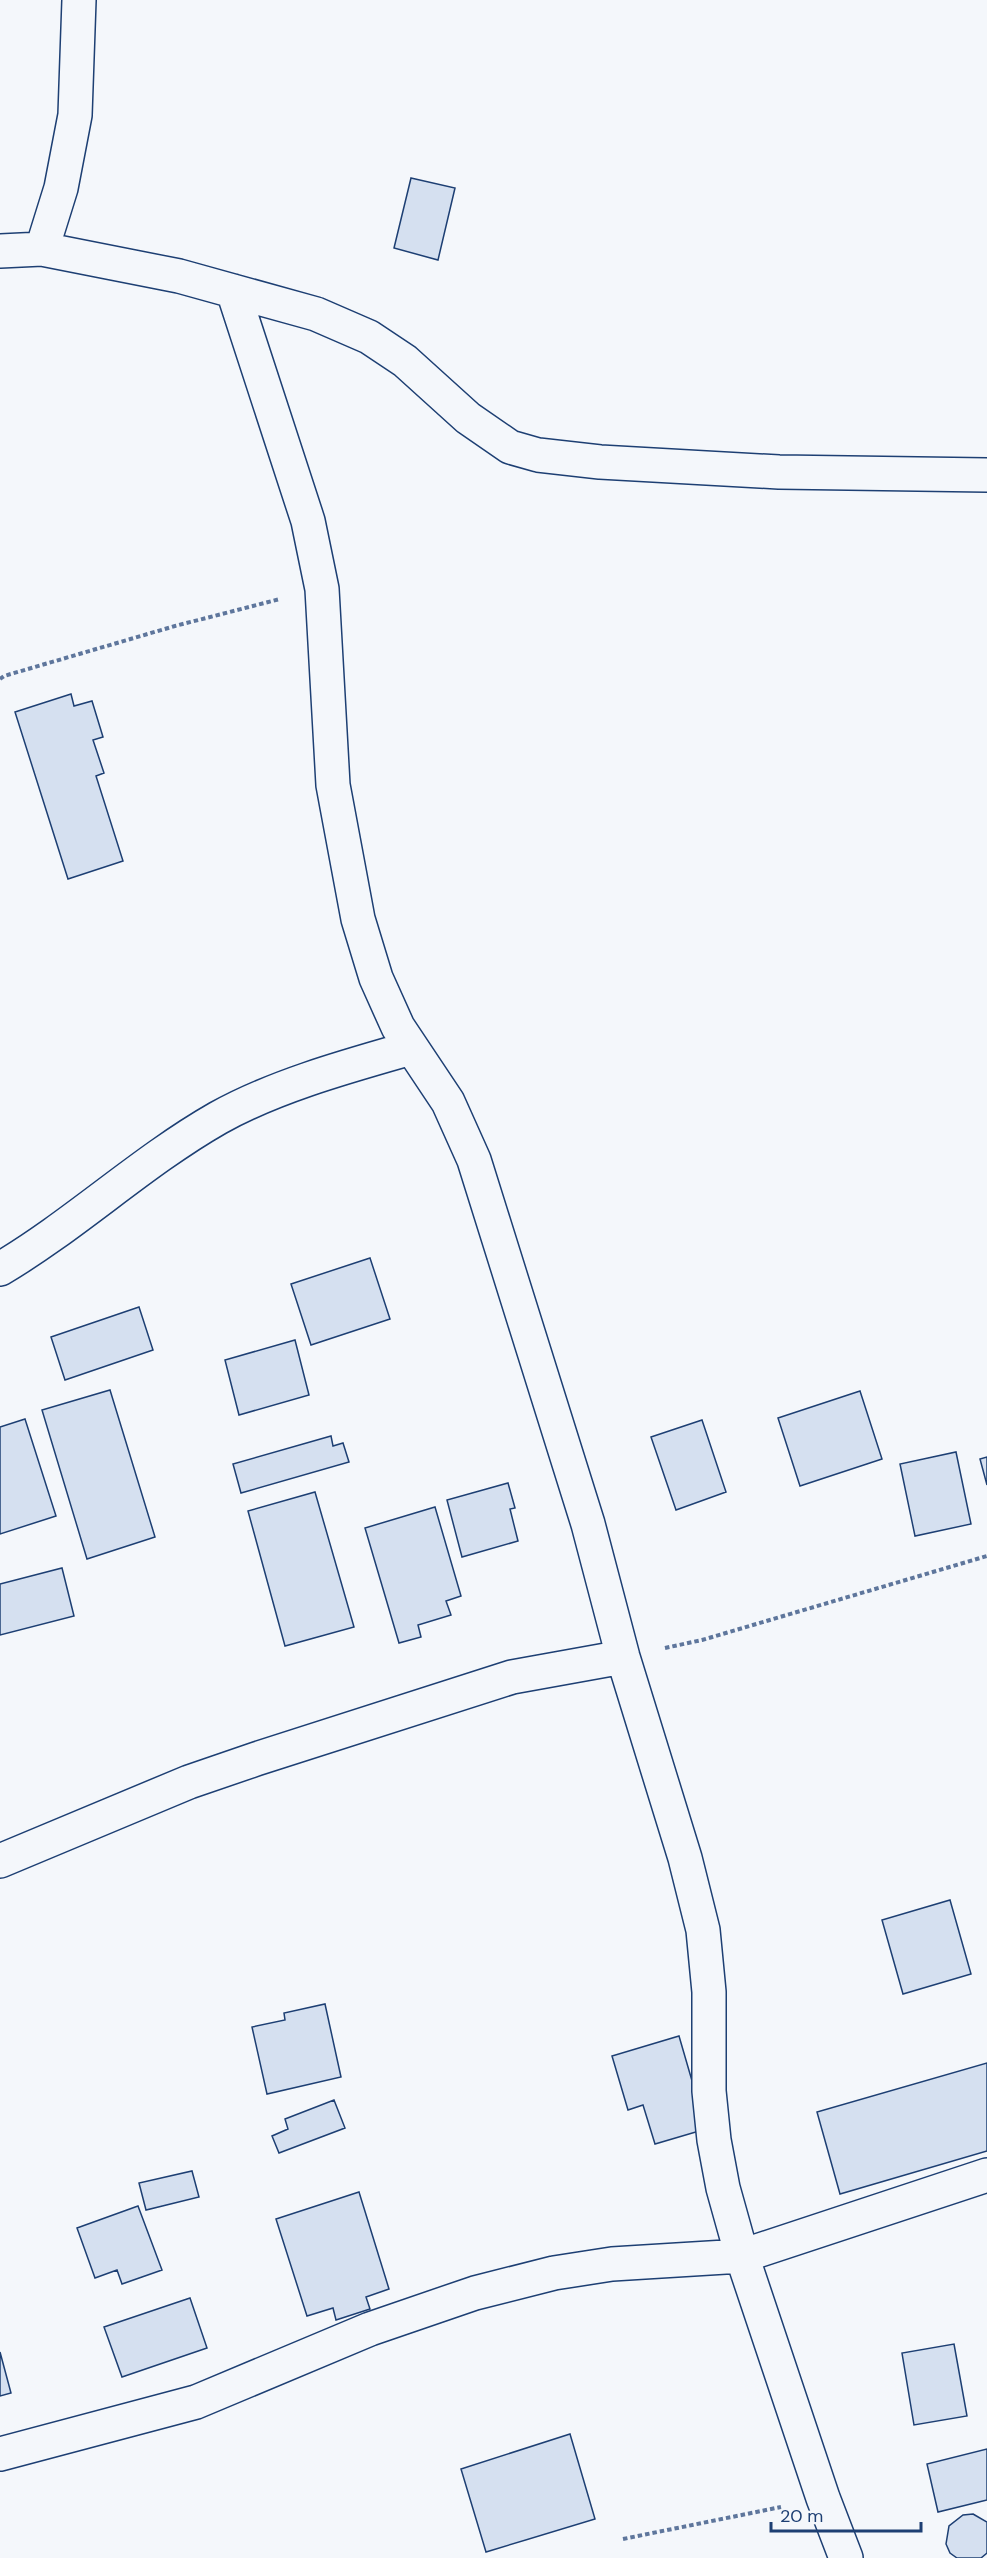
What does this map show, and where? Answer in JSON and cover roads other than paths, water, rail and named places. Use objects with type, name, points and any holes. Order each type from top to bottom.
[{"type":"street","points":[[42,249],[61,188],[75,115],[79,0]]},
{"type":"street","points":[[0,251],[42,249],[179,276],[316,314],[369,337],[405,361],[468,418],[510,447],[538,455],[600,462],[767,471],[987,475]]},
{"type":"street","points":[[233,291],[308,521],[322,589],[333,785],[358,919],[376,978],[398,1028],[448,1102],[474,1160],[588,1524],[624,1657],[685,1858],[703,1930],[709,1992],[709,2091],[714,2140],[723,2188],[742,2256],[823,2498],[846,2558]]},
{"type":"street","points":[[0,1269],[44,1243],[146,1165],[219,1118],[277,1092],[362,1062],[411,1048]]},
{"type":"street","points":[[0,1861],[189,1782],[267,1756],[512,1677],[624,1657]]},
{"type":"street","points":[[0,2454],[196,2402],[370,2329],[475,2293],[554,2273],[600,2265],[742,2256],[987,2175]]}]
